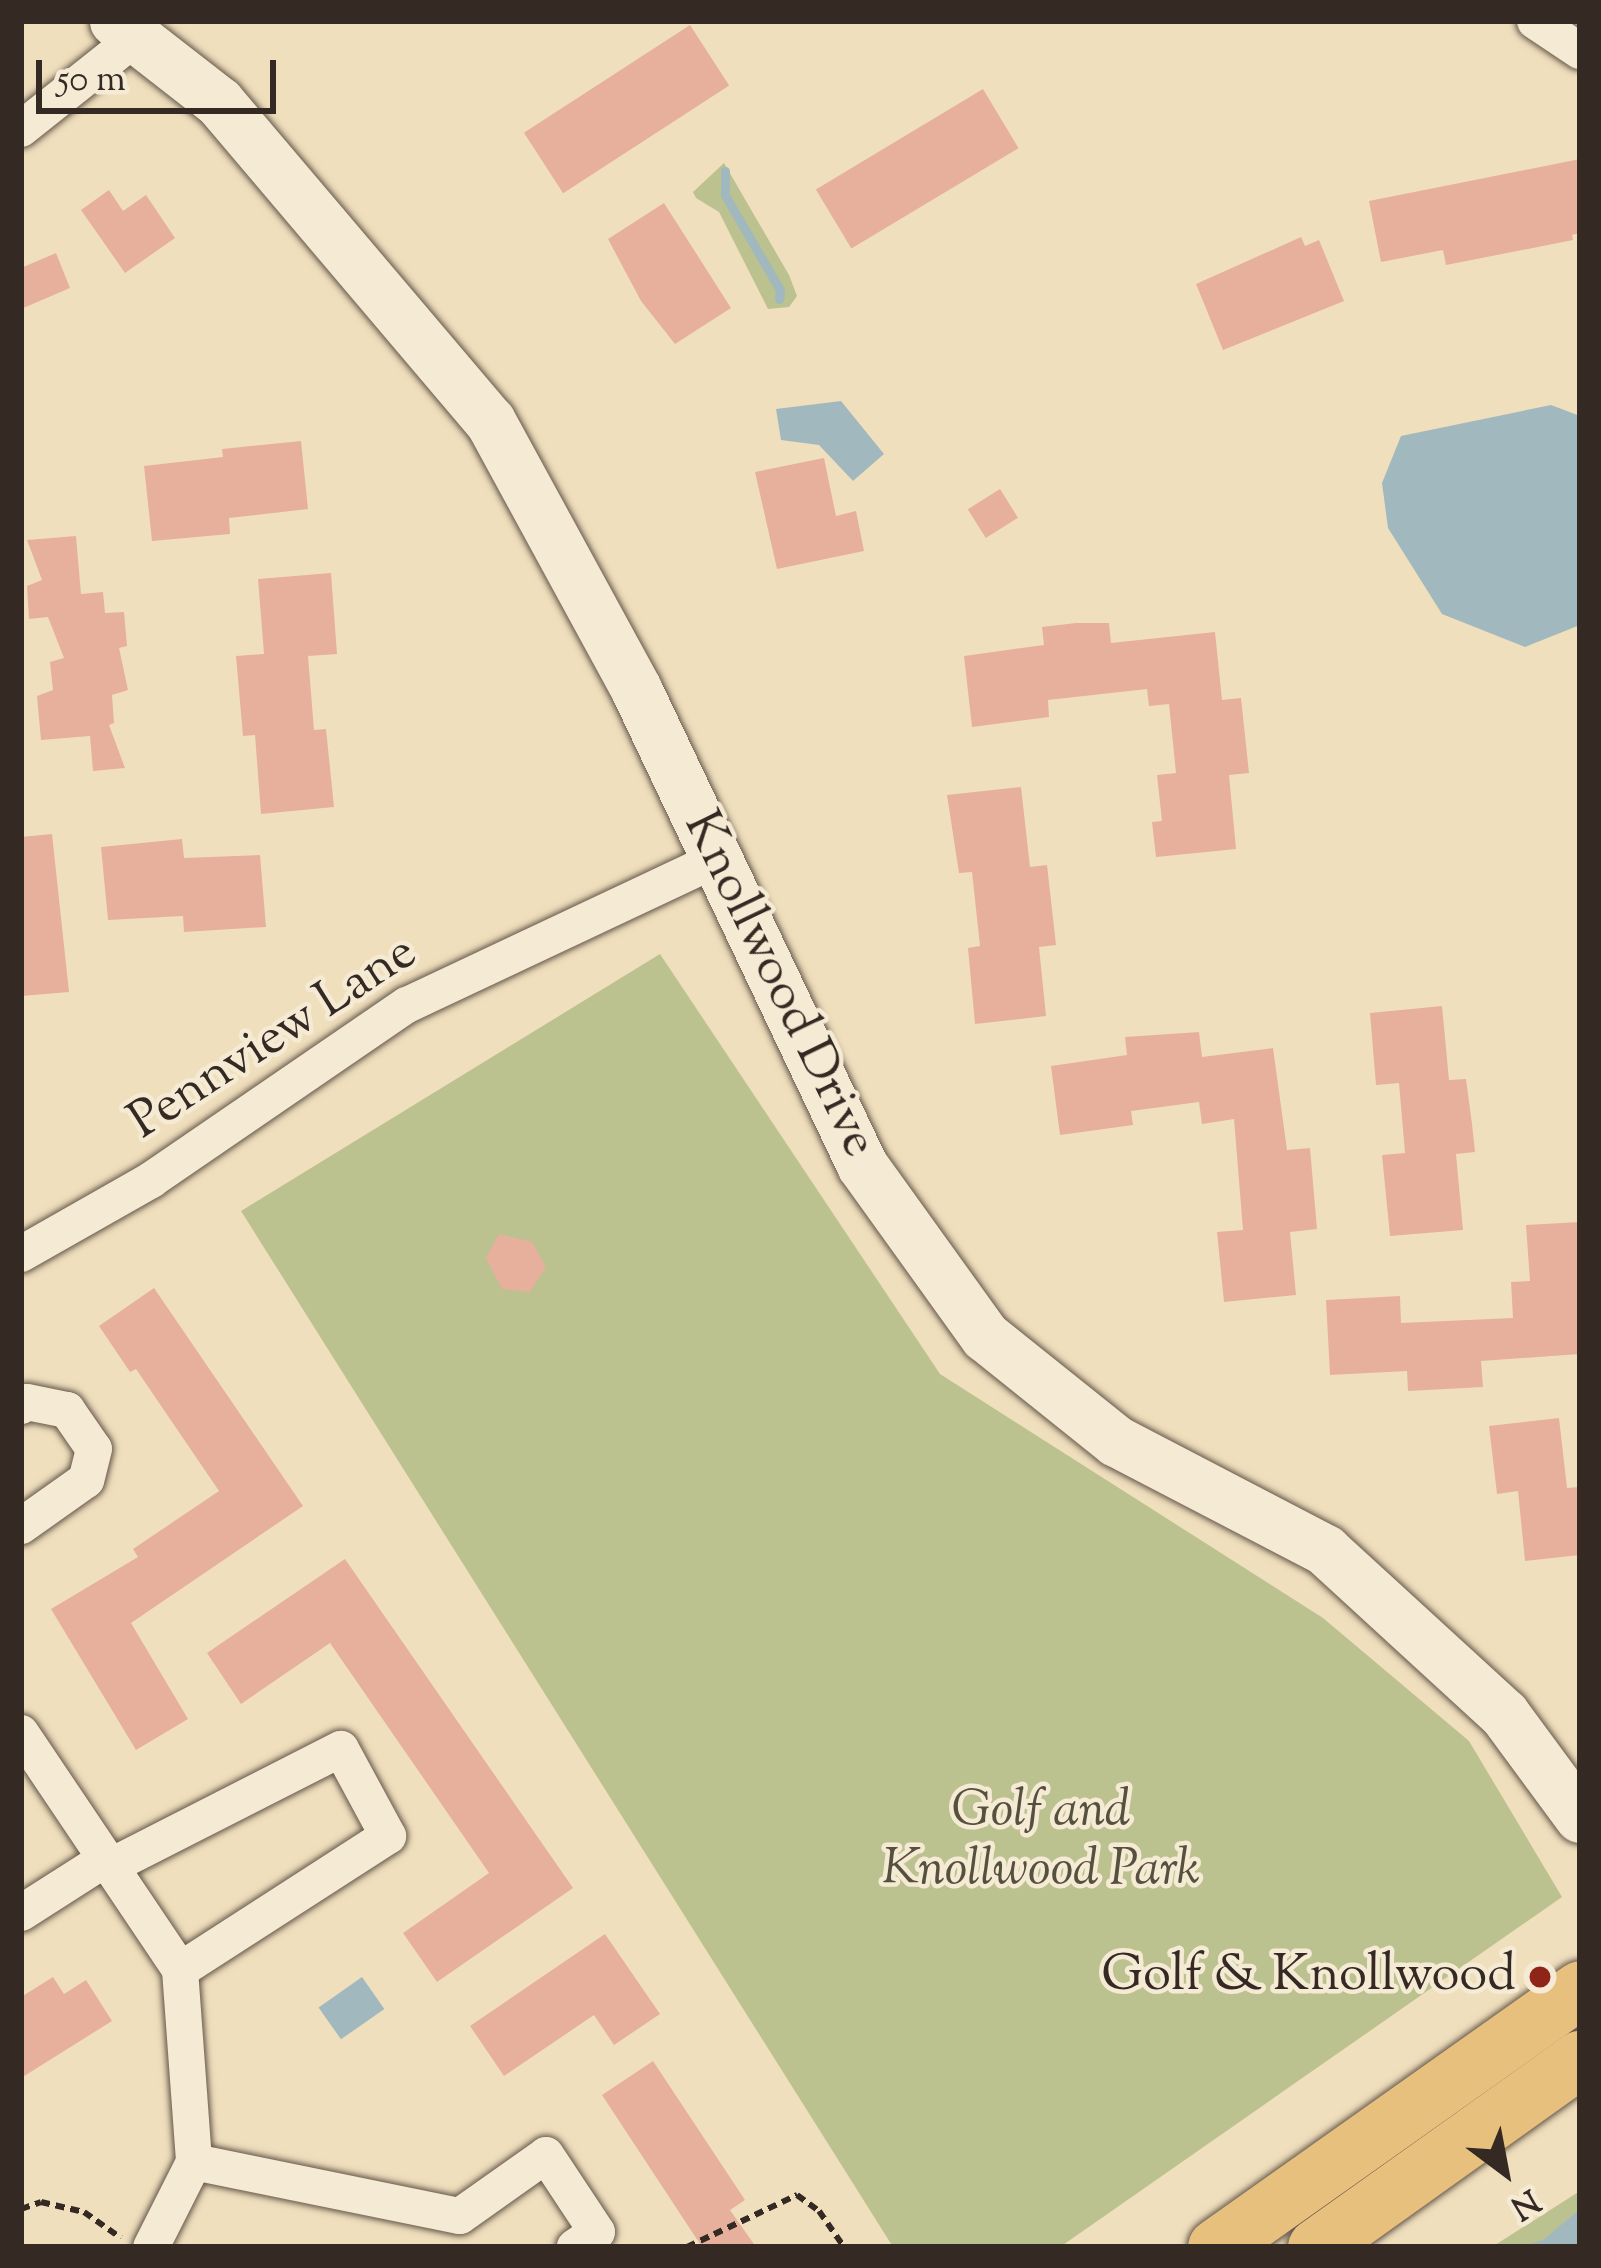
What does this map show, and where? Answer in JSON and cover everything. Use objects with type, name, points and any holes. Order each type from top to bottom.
[{"type":"main road","points":[[1216,2247],[1580,1989]]},
{"type":"main road","points":[[1316,2247],[1580,2059]]},
{"type":"street","points":[[1534,21],[1580,51]]},
{"type":"street","points":[[21,129],[124,30]]},
{"type":"street","name":"Knollwood Drive","points":[[124,30],[219,102],[490,421],[636,689],[862,1166],[985,1336],[1116,1441],[1325,1550],[1504,1714],[1580,1817]]},
{"type":"street","name":"Pennview Lane","points":[[21,1254],[151,1180],[406,1005],[717,859]]},
{"type":"street","points":[[21,1406],[27,1402],[68,1410],[94,1449],[86,1480],[21,1526]]},
{"type":"street","points":[[21,1733],[180,1970],[194,2162],[138,2243]]},
{"type":"street","points":[[21,1913],[109,1862],[340,1749],[388,1837],[180,1970]]},
{"type":"street","points":[[194,2162],[470,2232],[546,2156],[597,2232],[575,2247]]},
{"type":"path","points":[[687,2247],[796,2195],[820,2210],[844,2247]]},
{"type":"path","points":[[21,2209],[41,2202],[84,2212],[138,2243]]},
{"type":"green space","points":[[724,163],[789,275],[797,296],[789,307],[768,309],[719,212],[693,192]]},
{"type":"green space","name":"Golf and Knollwood Park","points":[[660,954],[940,1374],[1323,1618],[1469,1741],[1562,1897],[1060,2247],[893,2247],[241,1211]]},
{"type":"green space","points":[[1580,2191],[1580,2247],[1492,2247]]},
{"type":"water","points":[[841,401],[884,454],[853,481],[819,445],[781,440],[776,409]]},
{"type":"water","points":[[1551,405],[1580,416],[1580,625],[1525,647],[1442,614],[1388,528],[1382,483],[1401,436]]},
{"type":"water","points":[[362,1977],[384,2009],[341,2039],[319,2007]]},
{"type":"water","points":[[1580,2209],[1580,2247],[1520,2247],[1543,2240]]},
{"type":"building","points":[[690,25],[729,85],[563,193],[524,133]]},
{"type":"building","points":[[983,89],[1019,148],[851,249],[816,189]]},
{"type":"building","points":[[1580,159],[1580,233],[1572,235],[1573,240],[1446,265],[1443,250],[1381,262],[1369,201]]},
{"type":"building","points":[[109,190],[123,211],[146,195],[175,238],[125,273],[81,210]]},
{"type":"building","points":[[664,203],[731,308],[675,344],[641,301],[608,239]]},
{"type":"building","points":[[1301,237],[1305,246],[1319,240],[1344,301],[1223,350],[1196,284]]},
{"type":"building","points":[[56,253],[70,288],[21,309],[21,268]]},
{"type":"building","points":[[301,441],[308,509],[229,518],[230,534],[152,541],[144,466],[223,457],[222,449]]},
{"type":"building","points":[[824,458],[836,516],[856,511],[864,551],[777,569],[755,472]]},
{"type":"building","points":[[1000,489],[1018,518],[986,538],[968,509]]},
{"type":"building","points":[[76,536],[81,594],[103,592],[105,613],[124,612],[127,646],[119,648],[128,690],[112,695],[114,723],[109,725],[125,768],[93,771],[90,736],[41,740],[37,696],[53,690],[50,662],[64,658],[48,617],[29,619],[27,586],[42,580],[27,540]]},
{"type":"building","points":[[331,573],[337,654],[308,656],[314,730],[326,729],[334,807],[261,814],[255,735],[243,736],[236,656],[264,654],[258,579]]},
{"type":"building","points":[[1109,623],[1111,643],[1215,632],[1222,700],[1241,698],[1249,773],[1229,775],[1236,849],[1156,857],[1152,822],[1162,821],[1157,775],[1176,773],[1169,704],[1149,706],[1147,689],[1048,700],[1049,717],[972,727],[964,656],[1044,645],[1042,627]]},
{"type":"building","points":[[1021,787],[1030,867],[1047,865],[1056,945],[1039,947],[1046,1016],[975,1024],[968,948],[980,946],[972,872],[959,873],[947,795]]},
{"type":"building","points":[[52,834],[69,992],[21,996],[21,837]]},
{"type":"building","points":[[182,839],[184,858],[260,855],[266,927],[184,932],[183,916],[108,920],[101,847]]},
{"type":"building","points":[[1442,1006],[1449,1080],[1466,1079],[1475,1152],[1456,1154],[1463,1230],[1390,1236],[1382,1155],[1405,1153],[1399,1083],[1376,1085],[1370,1013]]},
{"type":"building","points":[[1199,1032],[1202,1057],[1273,1048],[1287,1150],[1310,1148],[1317,1229],[1290,1232],[1296,1295],[1224,1302],[1217,1232],[1243,1230],[1234,1119],[1202,1124],[1199,1102],[1131,1111],[1133,1125],[1060,1135],[1051,1066],[1127,1055],[1125,1037]]},
{"type":"building","points":[[1580,1222],[1580,1354],[1481,1361],[1483,1387],[1408,1391],[1407,1371],[1330,1375],[1326,1300],[1400,1296],[1401,1323],[1513,1318],[1511,1282],[1530,1281],[1526,1225]]},
{"type":"building","points":[[499,1234],[532,1242],[546,1267],[530,1292],[502,1289],[486,1258]]},
{"type":"building","points":[[154,1288],[303,1506],[131,1623],[188,1719],[136,1750],[51,1609],[138,1557],[133,1549],[219,1491],[136,1369],[130,1372],[99,1326]]},
{"type":"building","points":[[1559,1418],[1567,1488],[1580,1487],[1580,1555],[1525,1561],[1518,1491],[1497,1494],[1489,1426]]},
{"type":"building","points":[[345,1559],[573,1888],[437,1982],[403,1933],[489,1873],[330,1643],[241,1704],[207,1653]]},
{"type":"building","points":[[605,1934],[660,2014],[614,2045],[594,2015],[504,2076],[470,2026]]},
{"type":"building","points":[[53,1977],[64,1994],[86,1980],[112,2021],[21,2078],[21,1997]]},
{"type":"building","points":[[653,2061],[745,2200],[730,2210],[756,2247],[702,2247],[602,2095]]},
{"type":"waterway","points":[[725,171],[725,195],[780,290],[779,299]]},
{"type":"place","name":"Golf & Knollwood","points":[[1540,1977]]}]
